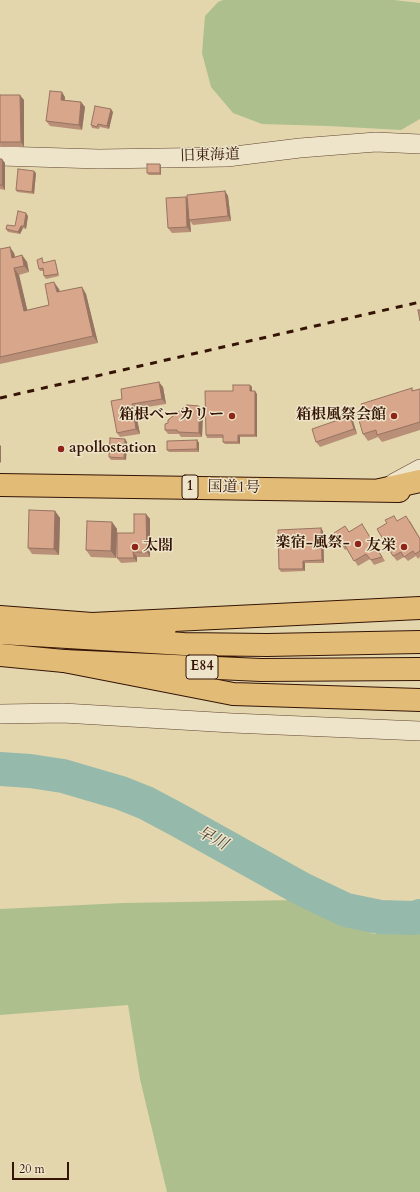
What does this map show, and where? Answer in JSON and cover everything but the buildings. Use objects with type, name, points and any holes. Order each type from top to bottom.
[{"type":"highway","points":[[380,490],[420,480]]},
{"type":"highway","name":"国道1号","points":[[0,485],[380,490],[420,492]]},
{"type":"highway","points":[[0,634],[93,631],[420,608]]},
{"type":"highway","points":[[0,617],[93,631],[261,634],[340,644],[420,642]]},
{"type":"highway","points":[[0,655],[64,661],[233,694],[420,700]]},
{"type":"highway","name":"E84","points":[[64,661],[262,670],[420,669]]},
{"type":"street","name":"旧東海道","points":[[0,156],[99,159],[227,158],[300,148],[376,142],[420,144]]},
{"type":"street","points":[[380,490],[420,468]]},
{"type":"street","points":[[0,714],[63,713],[232,723],[420,731]]},
{"type":"green space","points":[[223,0],[394,0],[420,3],[420,119],[401,130],[262,124],[233,113],[211,87],[202,53],[205,16],[218,2]]},
{"type":"green space","points":[[297,900],[374,934],[420,926],[420,1192],[167,1192],[140,1079],[128,1005],[0,1015],[0,909],[123,903]]},
{"type":"waterway","name":"早川","points":[[0,769],[30,771],[63,776],[121,793],[146,803],[302,889],[346,910],[380,917],[415,918],[420,916]]},
{"type":"railway","points":[[0,398],[420,302]]},
{"type":"place","name":"箱根ベーカリー","points":[[232,416]]},
{"type":"place","name":"箱根風祭会館","points":[[394,416]]},
{"type":"place","name":"apollostation","points":[[61,449]]},
{"type":"place","name":"楽宿-風祭-","points":[[358,544]]},
{"type":"place","name":"太閤","points":[[135,547]]},
{"type":"place","name":"友栄","points":[[404,547]]}]
